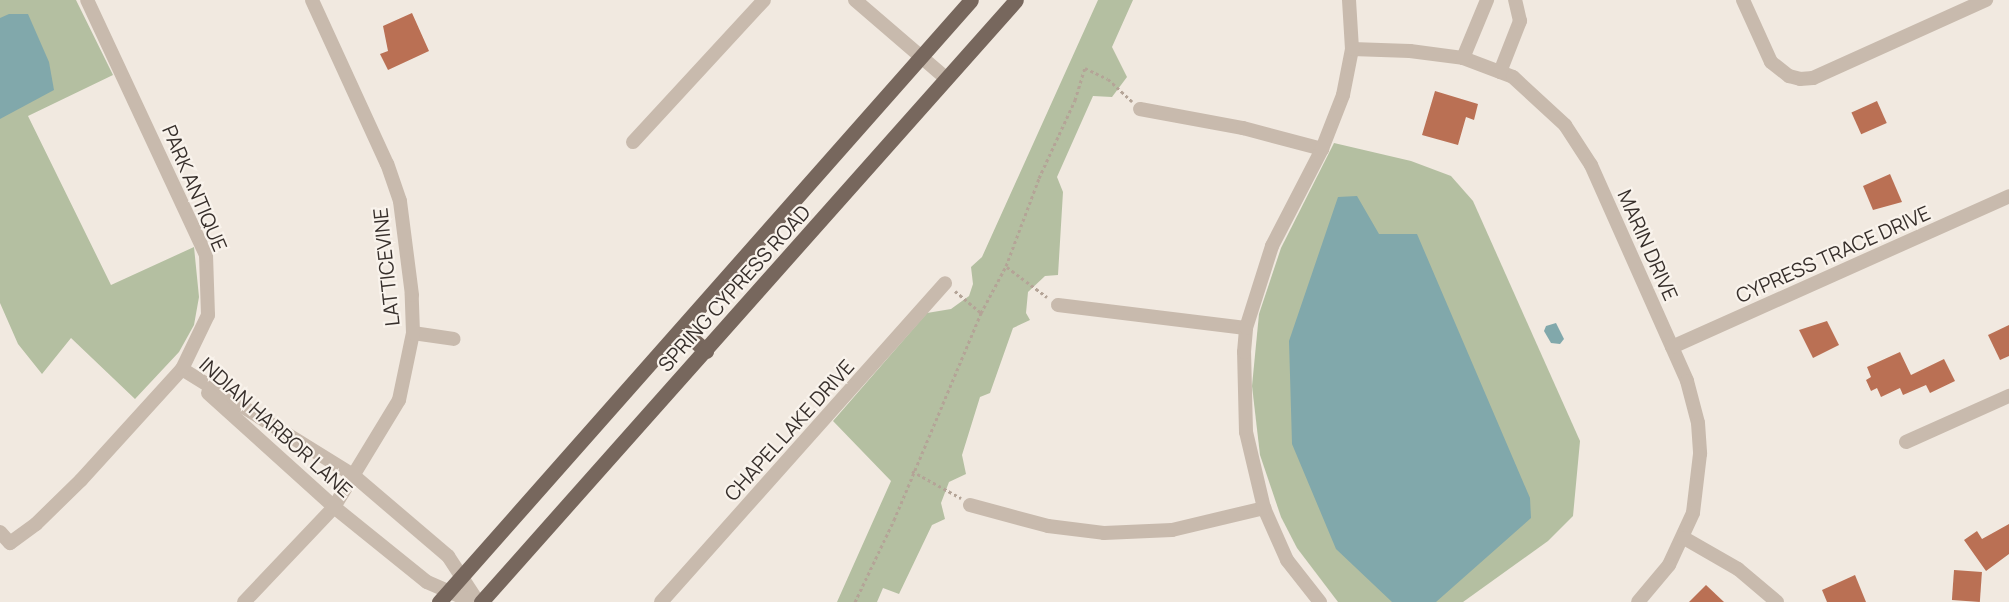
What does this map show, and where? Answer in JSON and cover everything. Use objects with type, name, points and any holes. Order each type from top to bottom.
[{"type":"main road","name":"SPRING CYPRESS ROAD","points":[[443,597],[682,330],[971,0]]},
{"type":"main road","name":"SPRING CYPRESS ROAD","points":[[477,602],[706,351],[1016,0]]},
{"type":"main road","points":[[682,330],[706,351]]},
{"type":"street","name":"PARK ANTIQUE","points":[[0,532],[10,543],[36,524],[81,480],[182,369],[208,315],[206,255],[87,0]]},
{"type":"street","name":"LATTICEVINE","points":[[244,602],[334,507],[399,400],[412,333],[412,295],[399,201],[383,153],[312,0]]},
{"type":"street","points":[[633,142],[764,0]]},
{"type":"street","points":[[855,0],[947,79]]},
{"type":"street","points":[[1320,602],[1287,560],[1264,508],[1253,468],[1242,399],[1246,328],[1272,246],[1322,149],[1343,95],[1352,49],[1348,0]]},
{"type":"street","points":[[1463,58],[1487,0]]},
{"type":"street","points":[[1500,72],[1520,21],[1515,0]]},
{"type":"street","points":[[1743,0],[1771,62],[1789,76],[1813,78],[1986,0]]},
{"type":"street","name":"MARIN DRIVE","points":[[1352,49],[1410,51],[1463,58],[1513,77],[1550,108],[1579,144],[1672,347],[1693,401],[1700,454],[1693,513],[1684,538],[1669,565],[1638,602]]},
{"type":"street","points":[[1140,109],[1232,126],[1322,149]]},
{"type":"street","name":"CYPRESS TRACE DRIVE","points":[[1672,347],[2009,196]]},
{"type":"street","name":"CHAPEL LAKE DRIVE","points":[[661,602],[945,283]]},
{"type":"street","points":[[1058,305],[1246,328]]},
{"type":"street","points":[[412,333],[454,339]]},
{"type":"street","name":"INDIAN HARBOR LANE","points":[[182,369],[353,475],[448,556],[477,602]]},
{"type":"street","name":"INDIAN HARBOR LANE","points":[[182,369],[334,507],[428,582],[443,597],[477,602]]},
{"type":"street","points":[[1906,442],[2009,396]]},
{"type":"street","points":[[970,505],[1027,522],[1104,533],[1172,530],[1264,508]]},
{"type":"street","points":[[1684,538],[1747,575],[1777,602]]},
{"type":"path","points":[[855,602],[894,520],[912,471],[981,313],[1006,266],[1085,68],[1108,79],[1140,109]]},
{"type":"path","points":[[1006,266],[1058,305]]},
{"type":"path","points":[[945,283],[981,313]]},
{"type":"path","points":[[912,471],[948,488],[970,505]]},
{"type":"green space","points":[[0,0],[76,0],[113,75],[28,116],[111,285],[194,247],[199,297],[194,325],[179,352],[135,399],[71,338],[42,374],[18,344],[0,303]]},
{"type":"green space","points":[[1098,0],[1133,0],[1112,47],[1127,77],[1112,97],[1093,96],[1057,177],[1063,192],[1058,275],[1045,276],[1028,292],[1026,313],[1030,320],[1013,328],[990,393],[980,397],[962,455],[966,474],[949,482],[941,503],[945,519],[932,525],[899,594],[883,588],[877,602],[837,602],[891,481],[833,421],[927,313],[951,309],[969,296],[973,284],[971,267],[982,257]]},
{"type":"green space","points":[[1334,143],[1411,161],[1451,176],[1473,201],[1580,441],[1573,516],[1548,541],[1463,602],[1338,602],[1297,548],[1281,517],[1260,455],[1252,386],[1259,314],[1281,248]]},
{"type":"water","points":[[9,14],[28,14],[49,62],[54,90],[0,119],[0,18]]},
{"type":"water","points":[[1357,196],[1379,234],[1417,234],[1530,498],[1531,518],[1436,602],[1392,602],[1336,549],[1292,444],[1289,341],[1338,197]]},
{"type":"water","points":[[1556,323],[1564,339],[1560,344],[1551,343],[1544,331],[1546,326]]},
{"type":"building","points":[[412,13],[429,51],[388,70],[380,54],[388,51],[383,26]]},
{"type":"building","points":[[1435,91],[1478,104],[1474,120],[1466,117],[1458,145],[1422,135]]},
{"type":"building","points":[[1877,101],[1887,123],[1861,134],[1851,112]]},
{"type":"building","points":[[1890,174],[1902,202],[1873,210],[1863,186]]},
{"type":"building","points":[[1827,321],[1839,345],[1813,358],[1799,330]]},
{"type":"building","points":[[2009,325],[2009,356],[2000,360],[1988,335]]},
{"type":"building","points":[[1900,352],[1911,375],[1944,359],[1955,381],[1930,393],[1926,385],[1903,395],[1900,388],[1881,397],[1877,388],[1871,391],[1866,380],[1871,377],[1867,367]]},
{"type":"building","points":[[2009,524],[2009,554],[1986,571],[1964,540],[1977,531],[1982,539]]},
{"type":"building","points":[[1954,570],[1982,572],[1980,602],[1952,600]]},
{"type":"building","points":[[1855,575],[1866,602],[1827,602],[1822,590]]},
{"type":"building","points":[[1706,585],[1724,602],[1689,602]]}]
